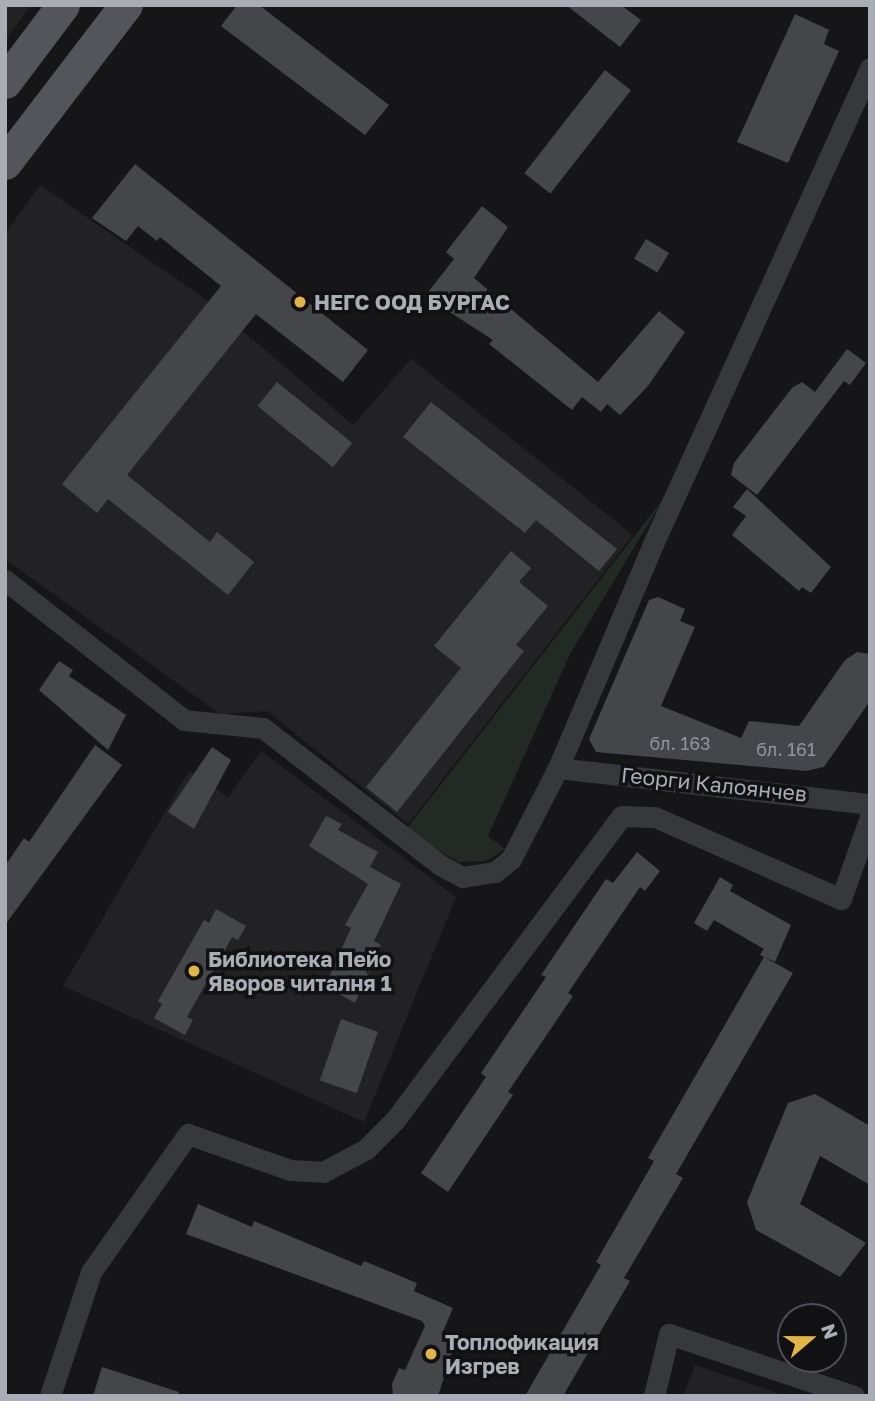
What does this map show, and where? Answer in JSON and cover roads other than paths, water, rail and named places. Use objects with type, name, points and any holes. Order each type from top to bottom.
[{"type":"main road","points":[[5,82],[63,5]]},
{"type":"main road","points":[[5,163],[127,5]]},
{"type":"street","points":[[5,580],[184,720],[264,728],[440,865],[463,877],[495,872],[510,859],[558,768],[653,544],[870,68]]},
{"type":"street","name":"Георги Калоянчев","points":[[558,768],[870,804]]},
{"type":"street","points":[[50,1396],[91,1272],[188,1134],[290,1170],[323,1172],[366,1149],[395,1120],[622,816],[655,817],[841,900],[870,817]]},
{"type":"street","points":[[654,1396],[669,1334],[854,1396]]},
{"type":"place","name":"НЕГС ООД БУРГАС","points":[[300,302]]},
{"type":"place","name":"Библиотека Пейо Яворов читалня 1","points":[[194,971]]},
{"type":"place","name":"Топлофикация Изгрев","points":[[431,1354]]}]
